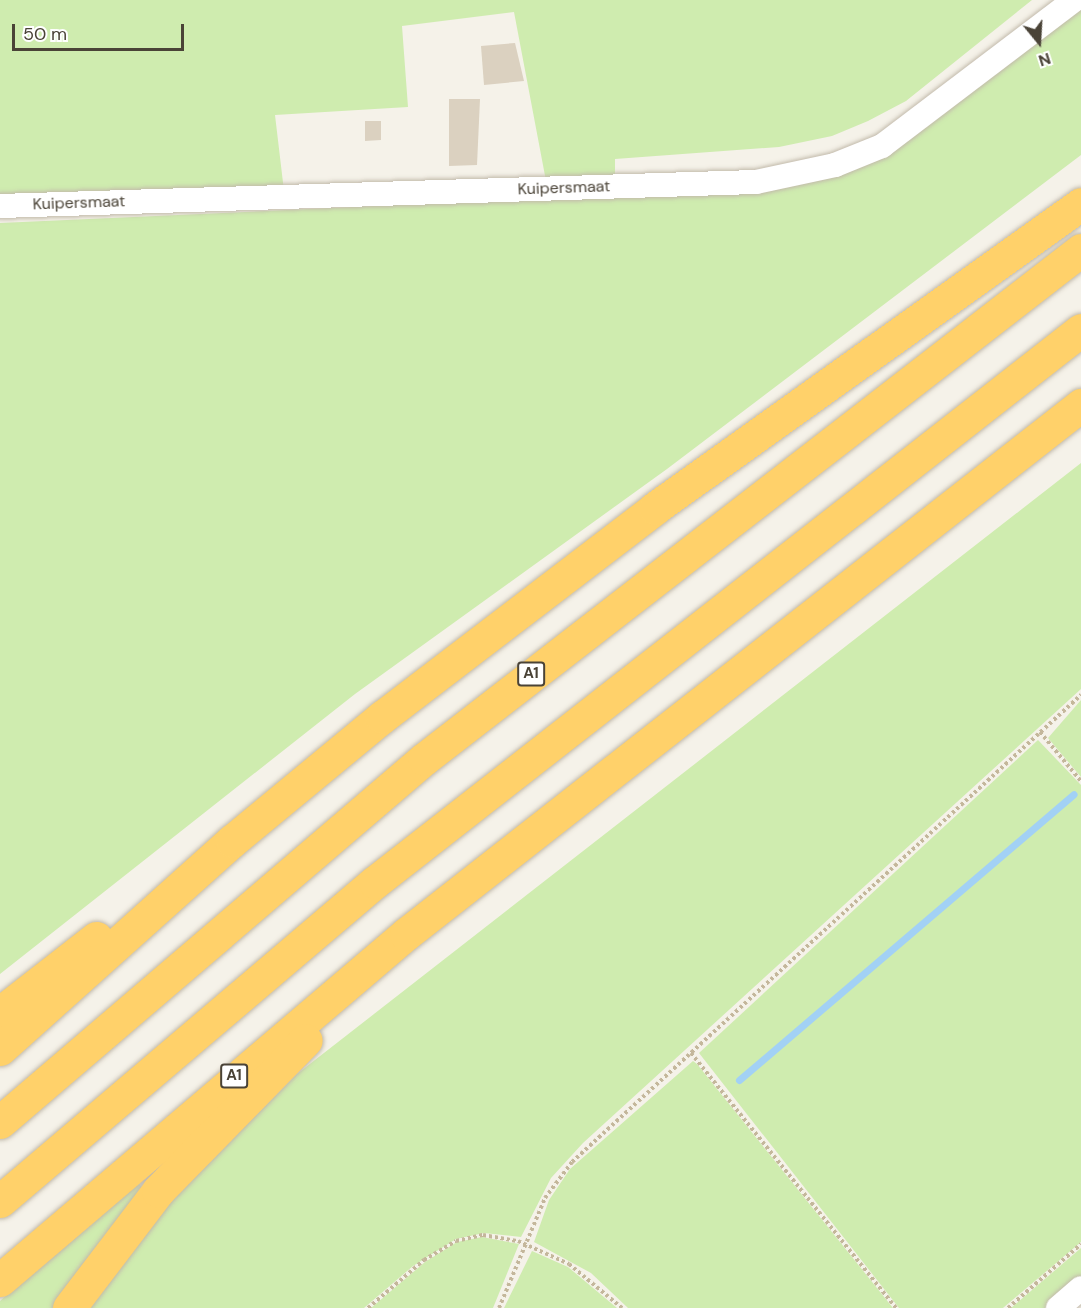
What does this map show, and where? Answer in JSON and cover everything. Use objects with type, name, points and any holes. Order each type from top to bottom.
[{"type":"highway","points":[[0,1049],[232,841],[551,587],[1081,204]]},
{"type":"highway","name":"A1","points":[[0,1122],[424,759],[1081,250]]},
{"type":"highway","points":[[0,1201],[375,882],[1081,330]]},
{"type":"highway","name":"A1","points":[[0,1280],[264,1050],[1081,405]]},
{"type":"highway","points":[[0,1013],[114,923],[232,841]]},
{"type":"highway","points":[[69,1308],[158,1191],[220,1126],[477,881]]},
{"type":"street","name":"Kuipersmaat","points":[[0,206],[756,182],[835,165],[882,146],[1074,0]]},
{"type":"street","points":[[1020,246],[1081,185]]},
{"type":"street","points":[[1058,1308],[1081,1288]]},
{"type":"path","points":[[499,1308],[525,1244],[557,1179],[1081,695]]},
{"type":"path","points":[[1040,732],[1081,781]]},
{"type":"path","points":[[691,1053],[896,1308]]},
{"type":"path","points":[[368,1308],[456,1240],[483,1235],[525,1244],[588,1276],[622,1308]]},
{"type":"path","points":[[1008,1308],[1081,1245]]},
{"type":"green space","points":[[0,0],[1032,0],[906,101],[868,121],[832,136],[779,147],[615,159],[615,179],[546,181],[514,12],[402,26],[408,107],[275,115],[284,191],[0,198]]},
{"type":"green space","points":[[1081,3],[1081,155],[667,469],[355,694],[0,974],[0,223],[617,195],[859,161]]},
{"type":"green space","points":[[1081,463],[1081,689],[583,1143],[551,1178],[521,1237],[484,1233],[456,1239],[413,1266],[364,1308],[88,1308],[166,1206],[297,1074]]},
{"type":"green space","points":[[1081,700],[1081,777],[1048,738]]},
{"type":"green space","points":[[1038,740],[1081,785],[1081,1242],[1003,1308],[899,1308],[699,1053]]},
{"type":"green space","points":[[693,1061],[893,1308],[628,1308],[591,1273],[534,1242],[549,1200],[570,1169]]},
{"type":"green space","points":[[135,1180],[145,1190],[58,1308],[0,1308],[0,1301]]},
{"type":"green space","points":[[482,1237],[519,1244],[493,1308],[371,1308],[425,1262],[457,1242]]},
{"type":"green space","points":[[1081,1248],[1081,1277],[1045,1308],[1011,1308]]},
{"type":"green space","points":[[532,1251],[568,1267],[617,1308],[504,1308]]},
{"type":"building","points":[[515,43],[524,81],[484,85],[481,46]]},
{"type":"building","points":[[449,99],[480,99],[477,165],[449,166]]},
{"type":"building","points":[[365,121],[381,121],[381,140],[365,141]]},
{"type":"waterway","points":[[739,1080],[1074,794]]}]
